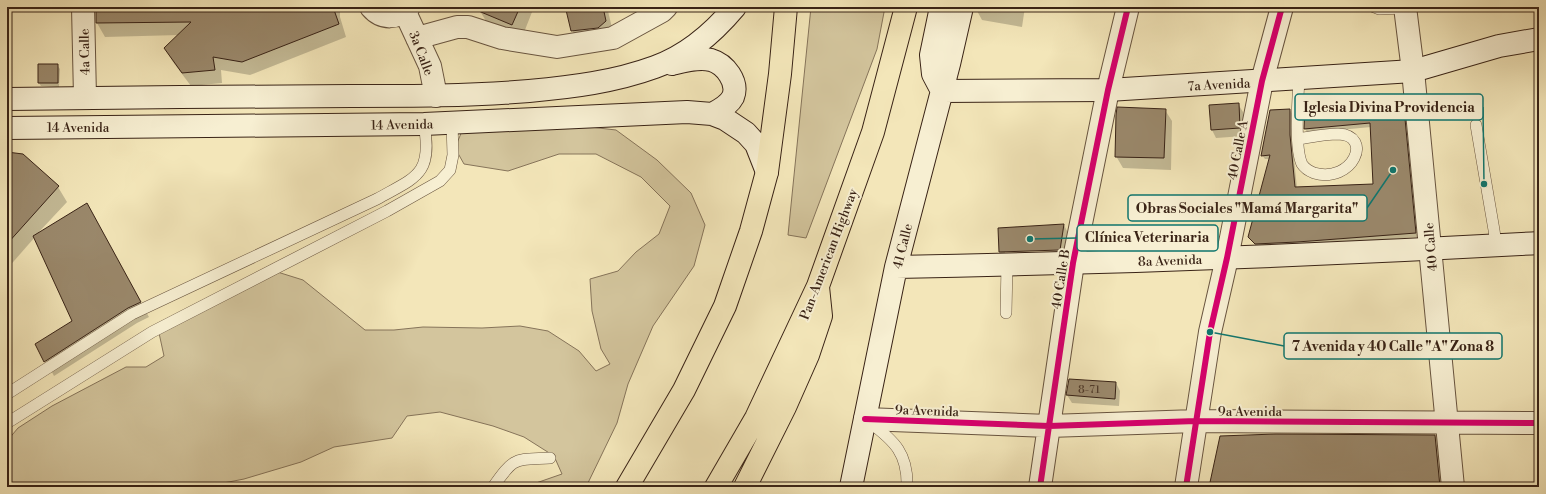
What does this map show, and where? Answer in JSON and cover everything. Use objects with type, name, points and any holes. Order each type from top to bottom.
[{"type":"highway","points":[[627,487],[684,390],[724,306],[751,231],[767,172],[780,74],[786,7]]},
{"type":"highway","name":"Pan-American Highway","points":[[716,487],[756,418],[818,286],[873,132],[906,7]]},
{"type":"highway","points":[[746,487],[785,407],[808,355],[821,316],[818,286]]},
{"type":"main road","name":"4a Calle","points":[[83,7],[84,98]]},
{"type":"main road","points":[[371,7],[377,13],[391,17],[398,16],[407,9]]},
{"type":"main road","points":[[417,38],[457,27],[468,27],[502,38],[558,47],[613,38],[662,11],[666,7]]},
{"type":"main road","points":[[7,98],[436,96],[575,87],[624,78],[656,67],[684,53],[716,28],[736,7]]},
{"type":"main road","points":[[941,7],[931,55],[933,74],[942,91]]},
{"type":"main road","name":"41 Calle","points":[[851,487],[896,267],[942,91],[962,7]]},
{"type":"main road","name":"40 Calle B","points":[[1040,487],[1073,263],[1108,90],[1128,7]]},
{"type":"main road","name":"40 Calle A","points":[[1186,487],[1210,332],[1228,258],[1262,81],[1282,7]]},
{"type":"main road","name":"40 Calle","points":[[1405,8],[1413,71],[1453,487]]},
{"type":"main road","name":"3a Calle","points":[[407,9],[417,38],[430,66],[436,96]]},
{"type":"main road","name":"7a Avenida","points":[[942,91],[1108,90],[1413,71],[1499,46],[1539,39]]},
{"type":"main road","points":[[656,67],[696,59],[712,60],[723,66],[732,77],[734,88],[733,96],[726,106],[712,114]]},
{"type":"main road","name":"14 Avenida","points":[[7,128],[424,124],[687,112],[712,114],[725,119],[746,133],[756,144],[767,172]]},
{"type":"main road","name":"8a Avenida","points":[[896,267],[1228,258],[1539,243]]},
{"type":"main road","name":"9a Avenida","points":[[865,419],[1049,426],[1196,422],[1539,423]]},
{"type":"lane","points":[[1374,7],[1379,9],[1405,8]]},
{"type":"lane","points":[[1298,79],[1298,139],[1302,164],[1307,170],[1321,174],[1336,173],[1346,169],[1357,153],[1355,143],[1346,136],[1338,134],[1298,139]]},
{"type":"lane","points":[[7,423],[152,332],[387,211],[440,181],[450,170],[453,155],[452,123]]},
{"type":"lane","points":[[7,394],[132,314],[377,199],[411,180],[420,172],[426,160],[426,136],[424,124]]},
{"type":"lane","points":[[1476,125],[1496,245]]},
{"type":"lane","points":[[1006,313],[1007,265]]},
{"type":"lane","points":[[865,419],[891,440],[901,454],[907,472],[907,487]]},
{"type":"lane","points":[[493,487],[513,462],[520,460],[550,458]]},
{"type":"shaded area","points":[[811,7],[885,7],[877,49],[806,238],[788,235]]},
{"type":"shaded area","points":[[564,124],[616,130],[657,160],[691,193],[705,225],[694,266],[653,326],[628,384],[617,423],[586,487],[535,487],[536,483],[562,474],[554,456],[524,437],[493,426],[440,412],[407,416],[392,438],[334,447],[301,462],[244,479],[203,487],[7,487],[7,441],[18,428],[52,406],[126,367],[146,367],[164,356],[159,333],[271,270],[303,280],[365,330],[394,330],[423,327],[482,328],[520,326],[548,331],[579,351],[596,371],[610,364],[601,349],[592,311],[590,279],[618,271],[636,252],[659,234],[670,206],[641,177],[596,154],[559,154],[508,171],[464,164],[455,148],[462,131]]},
{"type":"building","points":[[96,7],[333,7],[339,24],[242,62],[213,57],[215,70],[182,73],[164,48],[191,22],[96,23]]},
{"type":"building","points":[[469,7],[520,7],[512,25]]},
{"type":"building","points":[[578,7],[603,7],[606,21],[598,28],[571,31],[566,10]]},
{"type":"building","points":[[38,64],[58,64],[58,83],[38,83]]},
{"type":"building","points":[[1403,98],[1416,233],[1255,244],[1248,237],[1270,155],[1261,156],[1270,110],[1290,109],[1290,135],[1295,187],[1373,184],[1370,123],[1304,129],[1305,107]]},
{"type":"building","points":[[1239,103],[1240,128],[1211,130],[1209,105]]},
{"type":"building","points":[[1117,107],[1166,109],[1164,158],[1115,157]]},
{"type":"building","points":[[7,152],[23,154],[59,186],[7,244]]},
{"type":"building","points":[[87,203],[141,302],[128,308],[44,362],[35,344],[72,321],[33,236]]},
{"type":"building","points":[[1064,224],[1060,250],[999,252],[998,228]]},
{"type":"building","points":[[1069,379],[1116,382],[1115,399],[1066,395]]},
{"type":"building","points":[[1276,434],[1435,435],[1440,487],[1209,487],[1220,436]]},
{"type":"cycle path","points":[[1040,487],[1073,263],[1108,90],[1128,7]]},
{"type":"cycle path","points":[[1186,487],[1210,332],[1227,258],[1262,81],[1282,7]]},
{"type":"cycle path","points":[[865,419],[1049,426],[1196,421],[1539,423]]},
{"type":"place","name":"Obras Sociales \"Mamá Margarita\"","points":[[1393,170]]},
{"type":"place","name":"Iglesia Divina Providencia","points":[[1484,184]]},
{"type":"place","name":"Clínica Veterinaria","points":[[1030,239]]},
{"type":"place","name":"7 Avenida y 40 Calle \"A\" Zona 8","points":[[1210,332]]}]
